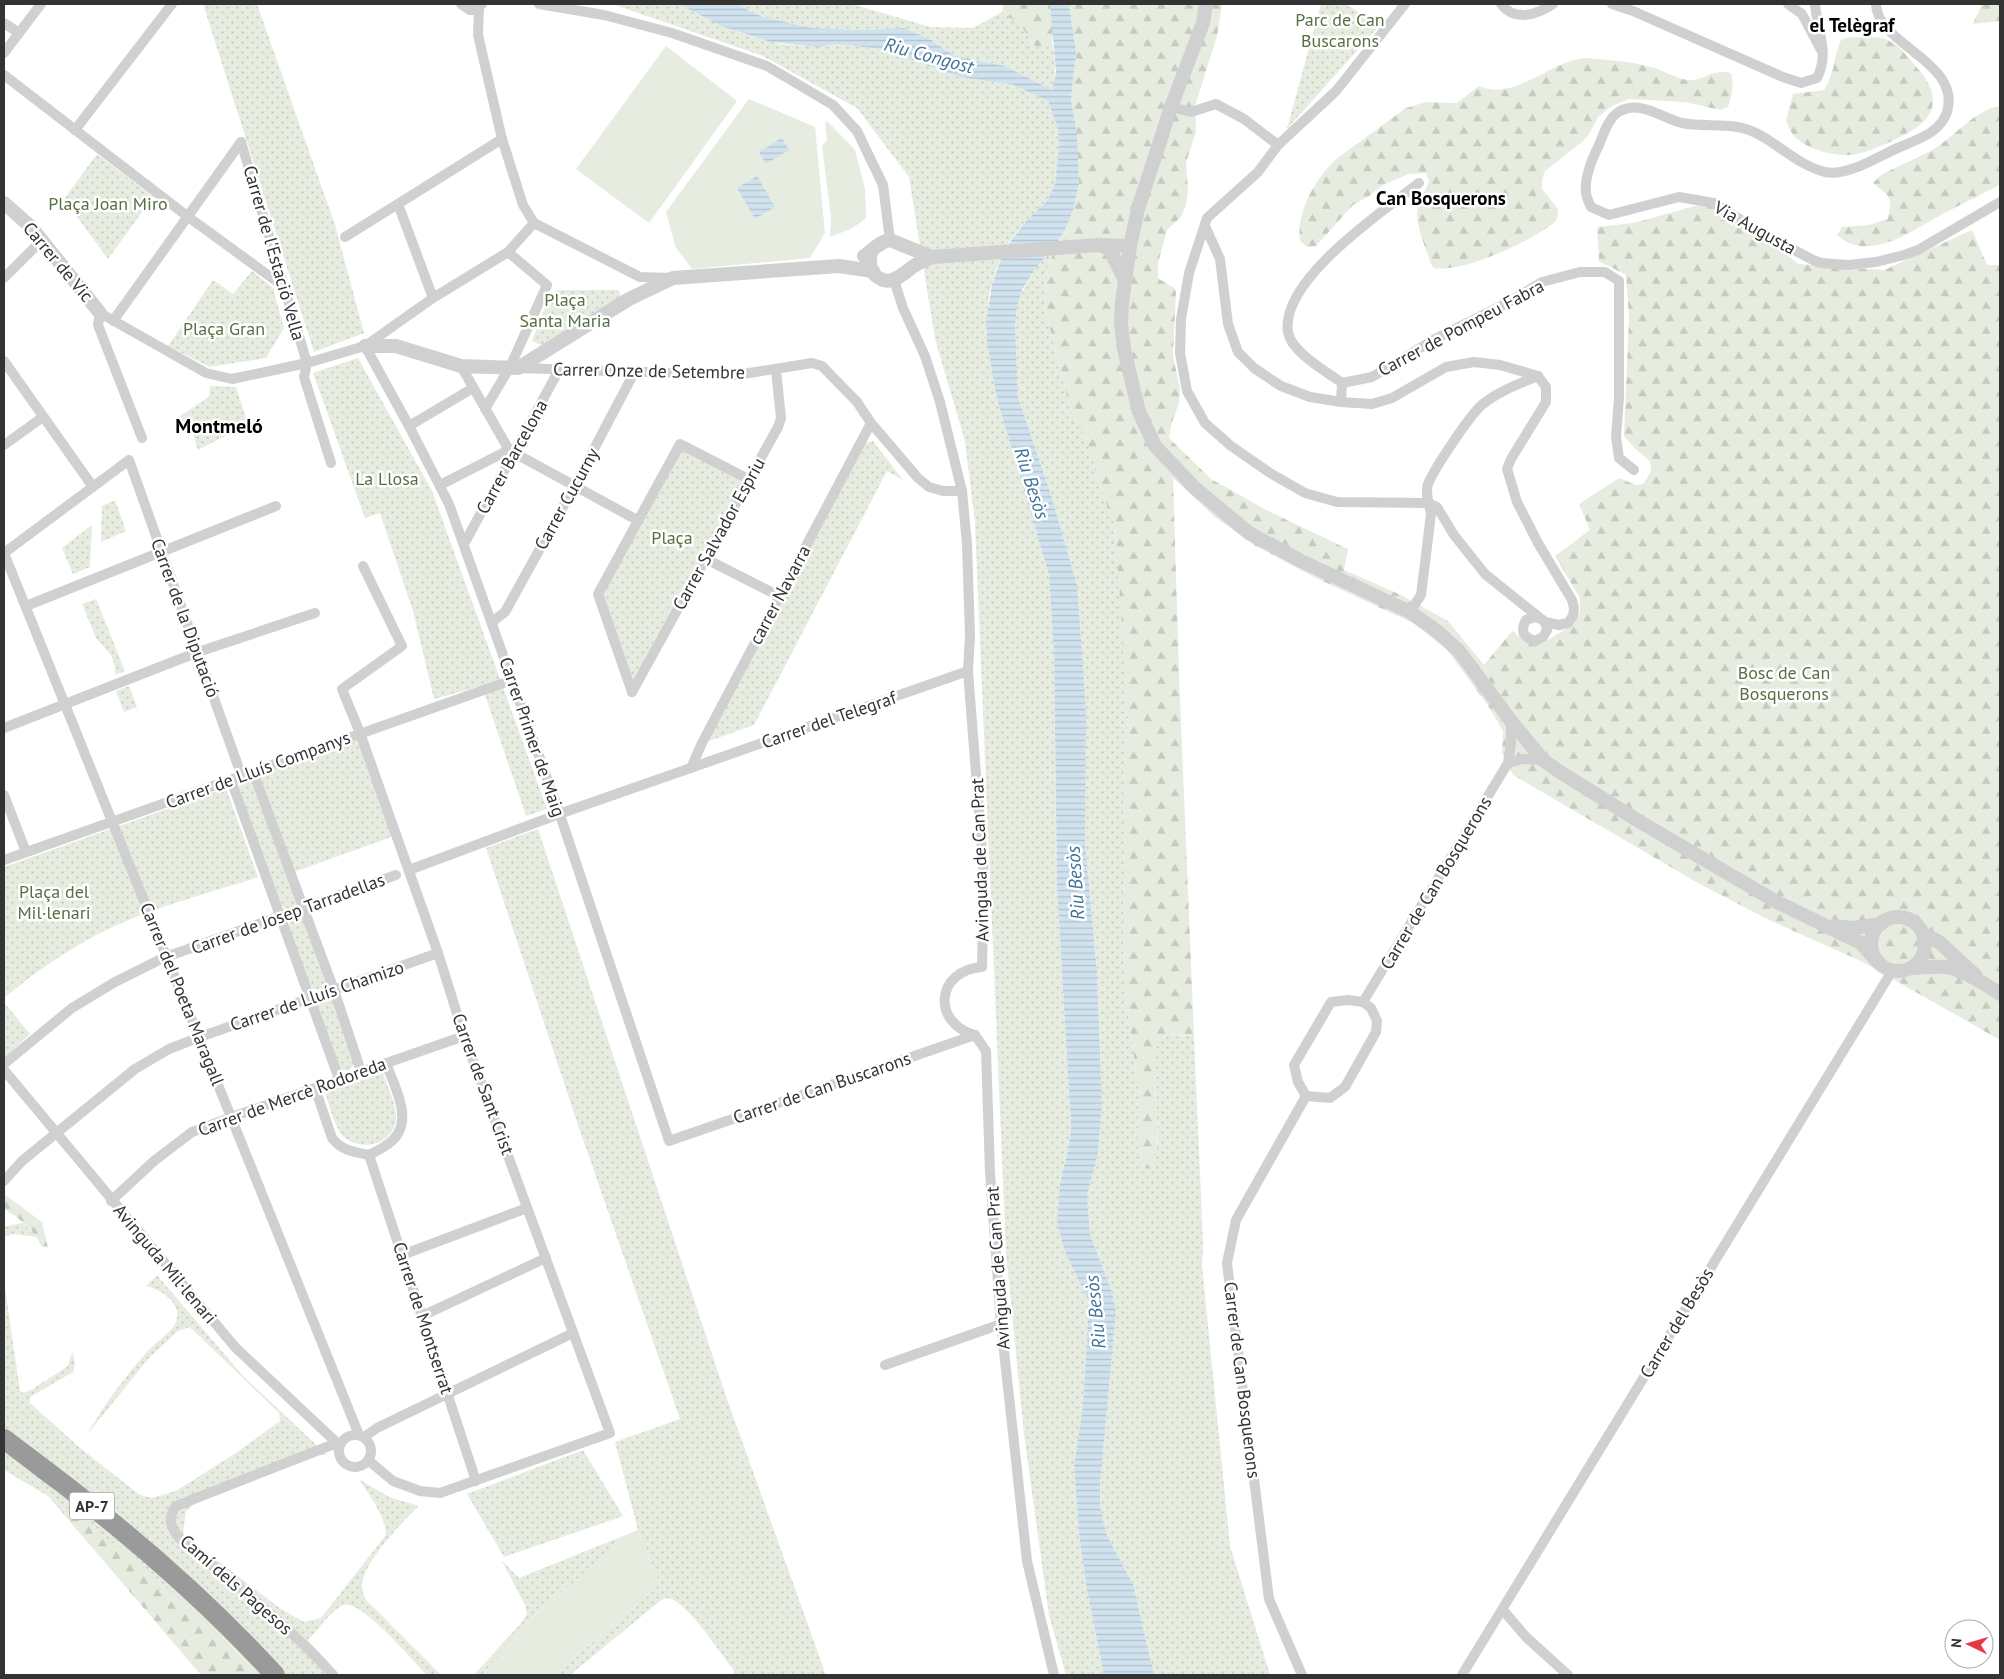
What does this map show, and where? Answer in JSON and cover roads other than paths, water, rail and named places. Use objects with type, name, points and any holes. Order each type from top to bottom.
[{"type":"highway","name":"AP-7","points":[[4,1439],[92,1506],[177,1578],[249,1646],[275,1675]]},
{"type":"highway","points":[[4,1449],[177,1578]]},
{"type":"street","points":[[4,53],[41,4]]},
{"type":"street","points":[[75,130],[172,4]]},
{"type":"street","points":[[461,4],[470,10],[480,6],[478,35],[502,139],[523,205],[534,223],[640,277],[673,278],[839,266],[873,271]]},
{"type":"street","points":[[539,4],[604,15],[672,33],[767,66],[833,105],[857,131],[883,185],[896,242],[909,256],[910,262],[907,271]]},
{"type":"street","points":[[1206,4],[1203,23],[1171,107],[1138,209],[1125,280],[1121,324],[1124,349],[1141,417],[1149,435],[1164,457],[1222,512],[1264,542],[1410,612],[1438,632],[1459,651],[1511,721],[1543,760],[1591,792],[1755,890],[1862,944],[1884,967],[1901,971],[1911,968],[1950,968],[2000,994]]},
{"type":"street","points":[[1205,226],[1220,259],[1228,324],[1238,352],[1254,368],[1281,386],[1310,397],[1372,404],[1392,398],[1446,367],[1474,362],[1500,365],[1538,376],[1546,387],[1546,402],[1507,469],[1522,510],[1538,544],[1572,600],[1573,616],[1568,623],[1559,625],[1543,621],[1485,574],[1454,535],[1437,508],[1428,503],[1337,502],[1305,493],[1270,473],[1231,446],[1205,423],[1187,391],[1180,353],[1181,319],[1189,273],[1207,218],[1258,172],[1278,145],[1336,91],[1405,4]]},
{"type":"street","points":[[1500,4],[1505,10],[1527,16],[1542,11],[1553,4]]},
{"type":"street","points":[[1612,4],[1633,10],[1783,77],[1801,83],[1817,78],[1822,69],[1822,37],[1815,4]]},
{"type":"street","points":[[1788,4],[1802,14],[1823,53]]},
{"type":"street","name":"Via Augusta","points":[[1876,4],[1876,10],[1885,25],[1933,67],[1944,82],[1948,101],[1947,110],[1944,119],[1927,136],[1846,170],[1826,172],[1802,162],[1757,133],[1747,129],[1724,125],[1680,122],[1651,110],[1630,108],[1620,111],[1611,118],[1597,148],[1587,177],[1586,193],[1591,207],[1609,215],[1679,198],[1714,203],[1762,233],[1803,255],[1821,263],[1848,265],[1876,262],[1918,250],[2000,202]]},
{"type":"street","points":[[4,23],[19,33]]},
{"type":"street","points":[[4,76],[187,216],[283,286]]},
{"type":"street","points":[[1171,107],[1191,112],[1216,104],[1244,119],[1278,145]]},
{"type":"street","points":[[345,237],[502,139]]},
{"type":"street","name":"Carrer de l'Estació Vella","points":[[187,216],[241,142],[307,363],[304,376],[331,463]]},
{"type":"street","points":[[1341,402],[1342,383],[1299,351],[1288,333],[1293,304],[1310,275],[1337,249],[1419,183]]},
{"type":"street","name":"Carrer de Vic","points":[[4,203],[31,227],[100,313],[98,325],[142,438]]},
{"type":"street","points":[[398,204],[433,298]]},
{"type":"street","points":[[1097,245],[1117,238],[1129,228],[1138,209]]},
{"type":"street","points":[[113,321],[187,216]]},
{"type":"street","points":[[365,346],[433,298],[508,252],[534,223]]},
{"type":"street","points":[[4,278],[42,240]]},
{"type":"street","points":[[839,266],[871,252],[877,244],[896,242],[932,257]]},
{"type":"street","points":[[871,252],[870,263],[873,271],[883,280],[894,280],[932,257],[1097,245],[1130,246]]},
{"type":"street","points":[[1097,245],[1110,250],[1125,280]]},
{"type":"street","points":[[485,409],[514,367],[547,285],[508,252]]},
{"type":"street","name":"Carrer de Pompeu Fabra","points":[[1342,383],[1372,377],[1435,340],[1507,303],[1542,282],[1580,272],[1605,272],[1619,281],[1619,397],[1616,437],[1619,458],[1634,470]]},
{"type":"street","points":[[640,277],[643,285],[642,292]]},
{"type":"street","points":[[100,313],[206,374],[232,379],[307,363],[365,346],[396,346],[461,366],[514,367],[642,292],[673,278]]},
{"type":"street","name":"Avinguda de Can Prat","points":[[894,280],[903,308],[925,356],[937,393],[962,491],[967,544],[970,636],[968,671],[983,862],[983,952],[982,967],[970,968],[953,978],[947,987],[945,1007],[948,1017],[954,1025],[964,1032],[975,1035],[986,1051],[990,1172],[1001,1324],[1027,1561],[1054,1675]]},
{"type":"street","points":[[391,328],[389,337],[396,346]]},
{"type":"street","name":"Carrer Primer de Maig","points":[[365,346],[440,485],[464,544],[559,814],[669,1141]]},
{"type":"street","points":[[4,361],[92,487],[4,553]]},
{"type":"street","name":"Carrer Onze de Setembre","points":[[514,367],[737,375],[812,363],[822,366],[858,402],[871,423],[918,478],[929,487],[943,491],[962,491]]},
{"type":"street","points":[[461,366],[511,452],[637,520],[680,444],[750,480]]},
{"type":"street","name":"Carrer Barcelona","points":[[464,544],[511,452],[559,370]]},
{"type":"street","name":"Carrer Salvador Espriu","points":[[637,520],[598,594],[632,692],[750,480],[781,418],[776,370]]},
{"type":"street","name":"Carrer Cucurny","points":[[492,622],[505,612],[635,372]]},
{"type":"street","points":[[1410,612],[1421,595],[1432,514],[1428,503],[1427,485],[1446,452],[1481,405],[1501,392],[1538,376]]},
{"type":"street","points":[[409,426],[473,388]]},
{"type":"street","points":[[4,445],[43,416]]},
{"type":"street","name":"carrer Navarra","points":[[690,768],[871,423]]},
{"type":"street","points":[[440,485],[511,452]]},
{"type":"street","name":"Carrer de la Diputació","points":[[92,487],[129,460],[242,777]]},
{"type":"street","points":[[26,606],[276,506]]},
{"type":"street","name":"Carrer del Poeta Maragall","points":[[4,553],[361,1436]]},
{"type":"street","points":[[706,559],[779,596]]},
{"type":"street","name":"Carrer de Sant Crist","points":[[363,566],[402,646],[342,689],[360,733],[409,870],[464,1036],[610,1433],[476,1480]]},
{"type":"street","points":[[4,728],[198,652],[315,613]]},
{"type":"street","name":"Carrer del Telegraf","points":[[409,870],[559,814],[968,671]]},
{"type":"street","name":"Carrer de Lluís Companys","points":[[4,860],[512,680]]},
{"type":"street","name":"Carrer de Can Bosquerons","points":[[1363,1002],[1508,763],[1511,743],[1511,721]]},
{"type":"street","points":[[1508,763],[1522,759],[1543,760]]},
{"type":"street","points":[[253,772],[334,990],[361,1071]]},
{"type":"street","points":[[231,780],[339,1079]]},
{"type":"street","points":[[4,795],[26,852]]},
{"type":"street","name":"Carrer de Josep Tarradellas","points":[[4,1064],[72,1008],[115,982],[168,957],[396,875]]},
{"type":"street","points":[[1827,925],[1854,928],[1880,924],[1890,918],[1907,918],[1917,924],[1924,934],[1939,942],[1984,984]]},
{"type":"street","points":[[1877,961],[1872,950],[1872,938],[1880,924]]},
{"type":"street","points":[[1911,968],[1920,961],[1925,951],[1924,934]]},
{"type":"street","name":"Carrer de Lluís Chamizo","points":[[4,1181],[22,1162],[135,1069],[169,1049],[200,1036],[438,954]]},
{"type":"street","name":"Carrer del Besòs","points":[[1462,1675],[1892,970]]},
{"type":"street","points":[[1348,1000],[1363,1002],[1371,1008],[1377,1021],[1376,1032],[1345,1088],[1330,1098],[1306,1096],[1298,1082],[1294,1065],[1331,1002],[1348,1000]]},
{"type":"street","name":"Carrer de Can Buscarons","points":[[669,1141],[975,1035]]},
{"type":"street","name":"Carrer de Mercè Rodoreda","points":[[111,1201],[154,1161],[192,1132],[464,1036]]},
{"type":"street","points":[[314,1088],[332,1138],[346,1150],[369,1155],[393,1140],[401,1128],[403,1109],[386,1063]]},
{"type":"street","name":"Avinguda Mil·lenari","points":[[4,1070],[234,1348],[339,1443]]},
{"type":"street","name":"Carrer de Can Bosquerons","points":[[1302,1675],[1269,1599],[1227,1263],[1236,1220],[1306,1096]]},
{"type":"street","name":"Carrer de Montserrat","points":[[369,1155],[476,1480]]},
{"type":"street","points":[[402,1255],[528,1208]]},
{"type":"street","points":[[422,1316],[546,1258]]},
{"type":"street","points":[[885,1366],[1001,1324]]},
{"type":"street","points":[[361,1436],[370,1446],[370,1456],[368,1460],[356,1467],[345,1463],[339,1454],[339,1443],[348,1436],[361,1436],[573,1333]]},
{"type":"street","name":"Camí dels Pagesos","points":[[333,1675],[310,1649],[266,1609],[179,1538],[172,1528],[170,1519],[171,1512],[176,1506],[339,1443]]},
{"type":"street","points":[[368,1460],[393,1481],[420,1491],[440,1493],[476,1480]]},
{"type":"street","points":[[1503,1610],[1526,1637],[1568,1675]]},
{"type":"water","points":[[679,4],[739,4],[761,16],[811,28],[861,30],[904,28],[930,39],[953,55],[1005,66],[1052,90],[1056,72],[1050,4],[1069,4],[1076,51],[1071,100],[1077,134],[1079,184],[1073,210],[1066,227],[1057,243],[1035,269],[1022,290],[1017,307],[1015,325],[1018,397],[1052,498],[1077,585],[1086,712],[1085,842],[1097,972],[1102,1106],[1098,1153],[1087,1196],[1090,1234],[1112,1292],[1116,1311],[1100,1486],[1100,1506],[1107,1536],[1133,1584],[1154,1675],[1104,1675],[1087,1590],[1079,1534],[1074,1466],[1083,1405],[1089,1302],[1065,1252],[1057,1223],[1060,1183],[1069,1146],[1071,1126],[1057,888],[1054,654],[1049,575],[997,399],[987,342],[986,322],[992,285],[1004,250],[1027,220],[1047,201],[1055,184],[1059,148],[1058,129],[1048,101],[1014,85],[960,77],[882,49],[836,44],[818,47],[771,42],[723,27]]},
{"type":"water","points":[[782,138],[789,150],[766,164],[759,152]]},
{"type":"water","points":[[757,176],[775,207],[755,219],[737,188]]},
{"type":"district","name":"el Telègraf","points":[[1852,25]]},
{"type":"district","name":"Can Bosquerons","points":[[1441,198]]},
{"type":"district","name":"Montmeló","points":[[219,426]]},
{"type":"park label","name":"Parc de Can Buscarons","points":[[1340,30]]},
{"type":"park label","name":"Plaça Joan Miro","points":[[108,204]]},
{"type":"park label","name":"Plaça Santa Maria","points":[[565,310]]},
{"type":"park label","name":"Plaça Gran","points":[[224,329]]},
{"type":"park label","name":"La Llosa","points":[[387,479]]},
{"type":"park label","name":"Plaça","points":[[672,538]]},
{"type":"park label","name":"Bosc de Can Bosquerons","points":[[1784,683]]},
{"type":"park label","name":"Plaça del Mil·lenari","points":[[54,902]]},
{"type":"water label","name":"Riu Congost","points":[[929,55]]},
{"type":"water label","name":"Riu Besòs","points":[[1032,483]]},
{"type":"water label","name":"Riu Besòs","points":[[1075,883]]},
{"type":"water label","name":"Riu Besòs","points":[[1095,1312]]}]
